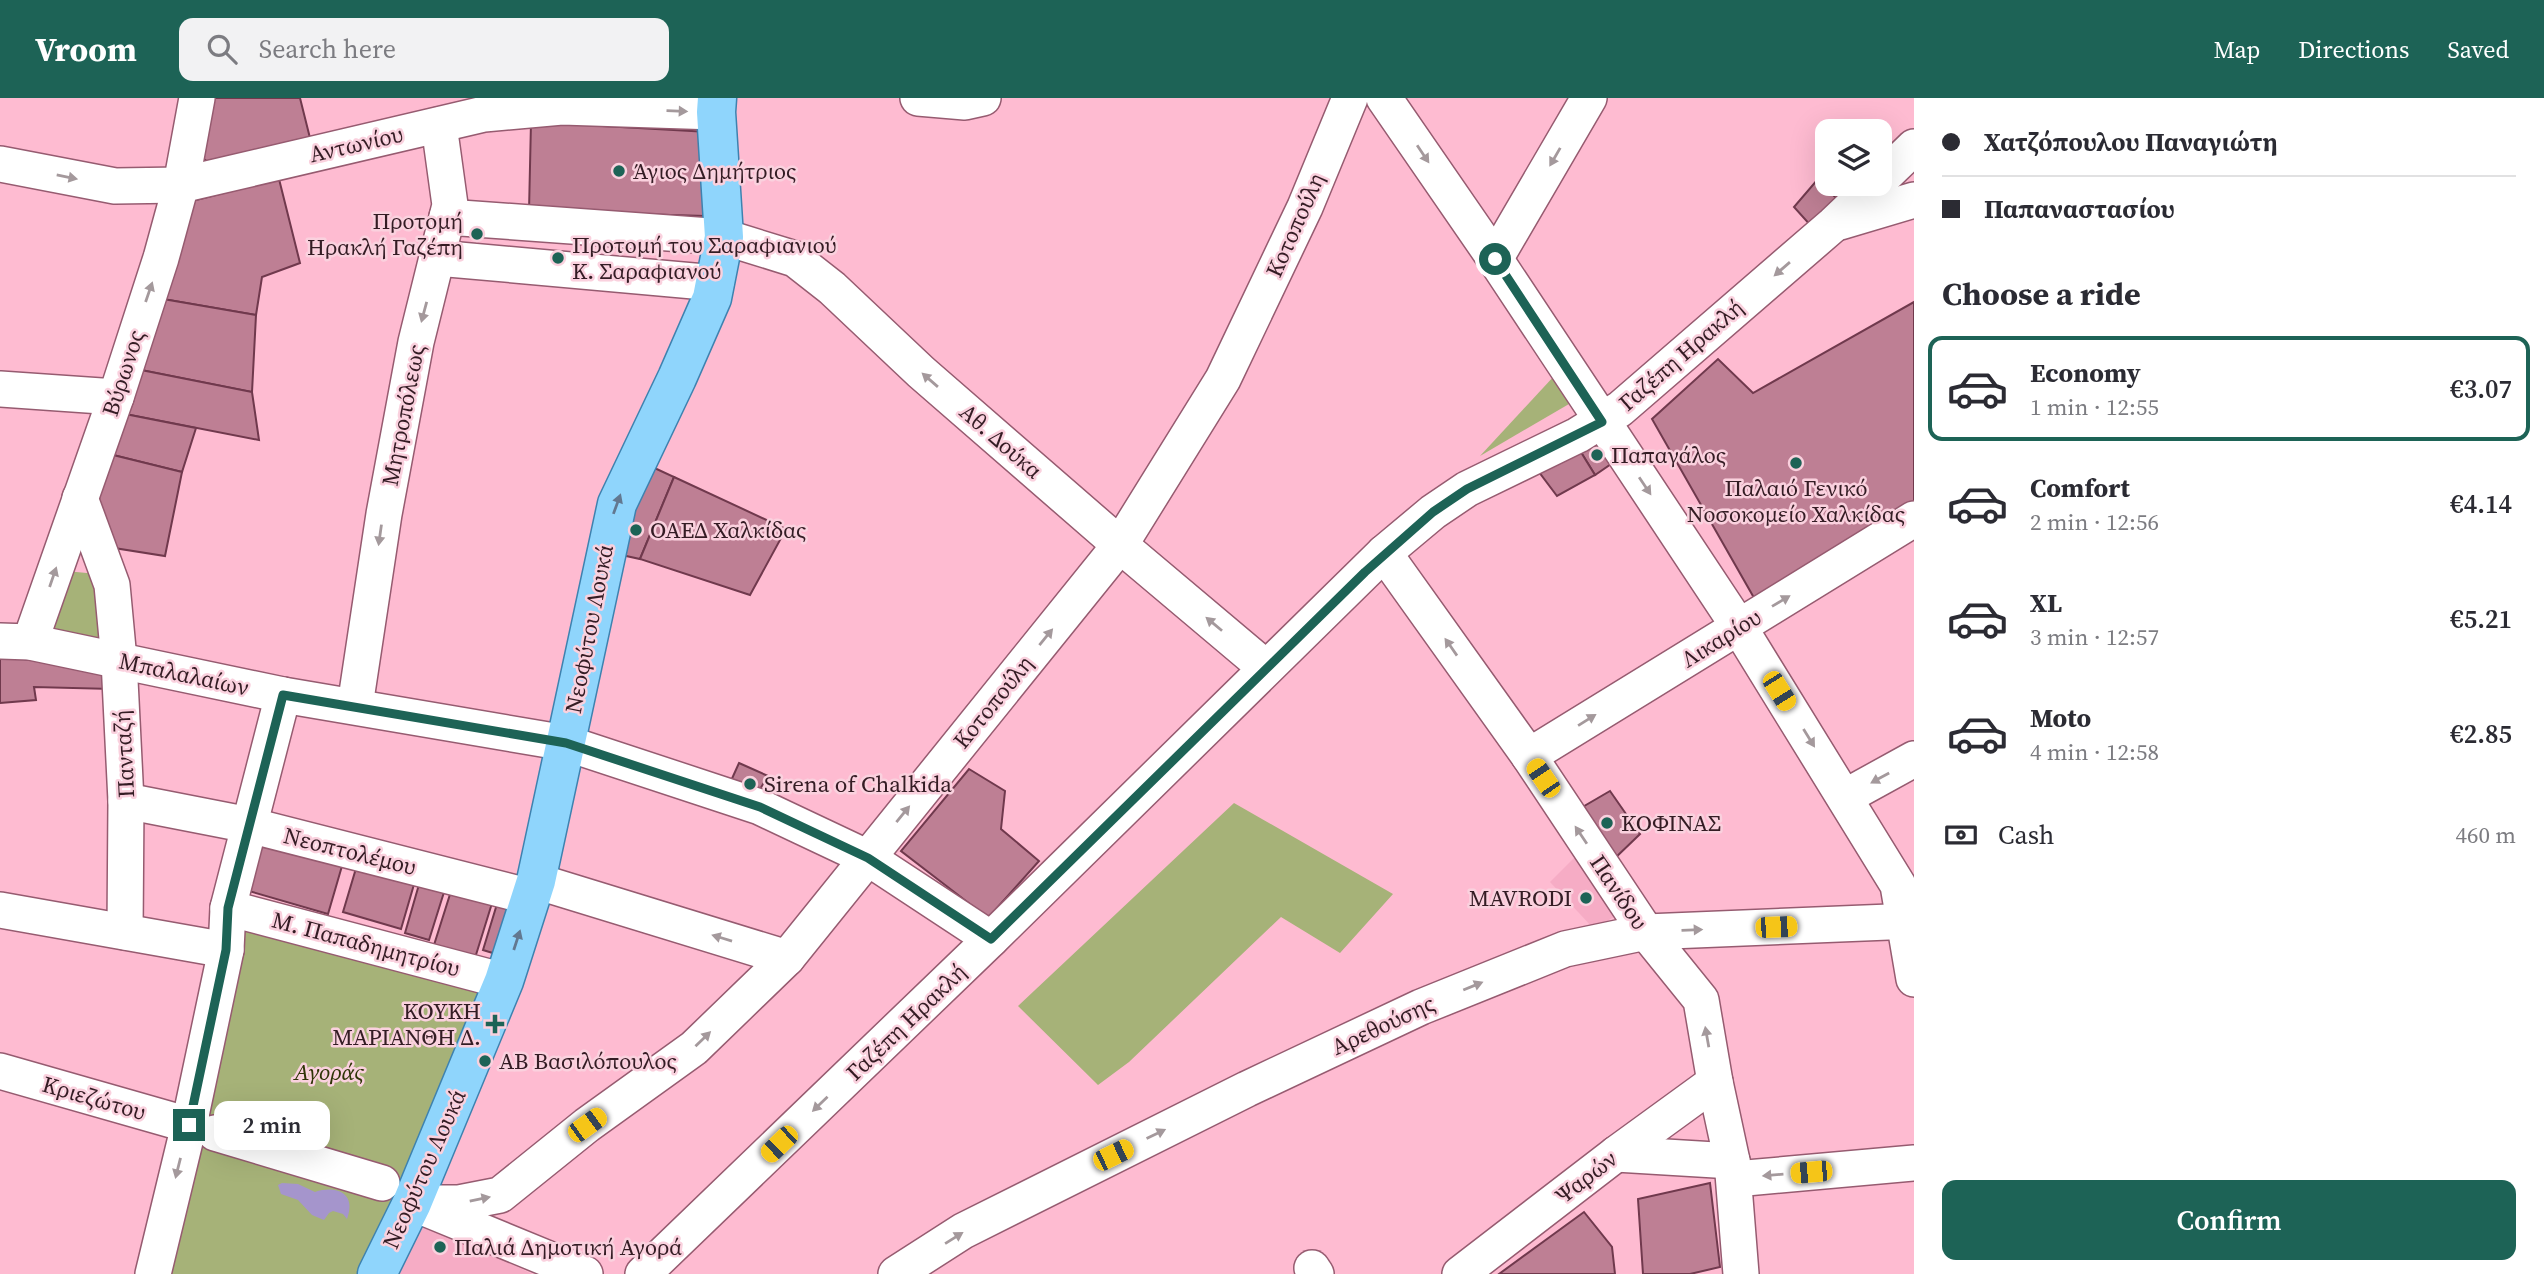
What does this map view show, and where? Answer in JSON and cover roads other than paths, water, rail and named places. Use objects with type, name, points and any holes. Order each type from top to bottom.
[{"type":"main road","name":"Νεοφύτου Λουκά","points":[[377,1274],[397,1193],[504,981],[534,889],[617,504],[677,378],[716,283],[724,237],[717,105]]},
{"type":"street","name":"Βύρωνος","points":[[15,642],[80,498],[116,397],[161,258],[181,185],[197,98]]},
{"type":"street","points":[[918,98],[965,102],[983,98]]},
{"type":"street","name":"Κοτοπούλη","points":[[397,1193],[459,1203],[499,1195],[587,1125],[694,1048],[787,958],[1120,545],[1223,379],[1305,207],[1350,98]]},
{"type":"street","points":[[1384,98],[1495,259],[1739,627],[1898,885],[1910,922],[1914,979]]},
{"type":"street","points":[[1495,259],[1589,98]]},
{"type":"street","name":"Αντωνίου","points":[[0,164],[115,186],[181,185],[439,125],[510,105],[717,105]]},
{"type":"street","name":"Μητροπόλεως","points":[[355,706],[383,514],[416,342],[450,205],[439,125]]},
{"type":"street","points":[[1892,168],[1914,147]]},
{"type":"street","name":"Γαζέπη Ηρακλή","points":[[643,1274],[991,939],[1384,553],[1433,512],[1467,489],[1602,422],[1635,397],[1863,196]]},
{"type":"street","points":[[1834,224],[1914,200]]},
{"type":"street","name":"Αθ. Δούκα","points":[[447,217],[724,237],[795,258],[832,288],[921,372],[1266,668]]},
{"type":"street","points":[[540,267],[547,224]]},
{"type":"street","points":[[636,275],[638,231]]},
{"type":"street","points":[[437,258],[716,283]]},
{"type":"street","points":[[0,389],[116,397]]},
{"type":"street","name":"Πανταζή","points":[[80,498],[112,586],[119,660],[126,801],[125,932]]},
{"type":"street","name":"Λικαρίου","points":[[1529,756],[1914,519]]},
{"type":"street","name":"Πανίδου","points":[[1384,553],[1529,756],[1646,932],[1701,1000],[1733,1170],[1741,1274]]},
{"type":"street","name":"Μπαλαλαίων","points":[[15,642],[119,660],[283,695],[566,743],[760,807],[868,858],[991,939]]},
{"type":"street","points":[[153,1274],[202,1129],[226,950],[228,908],[283,695]]},
{"type":"street","points":[[1845,797],[1914,759]]},
{"type":"street","name":"Νεοπτολέμου","points":[[126,801],[249,825],[534,889],[787,958]]},
{"type":"street","name":"Μ. Παπαδημητρίου","points":[[228,908],[504,981]]},
{"type":"street","points":[[0,910],[226,950]]},
{"type":"street","name":"Αρεθούσης","points":[[896,1274],[963,1231],[1079,1172],[1421,1007],[1565,949],[1646,932],[1910,922]]},
{"type":"street","name":"Κριεζώτου","points":[[0,1071],[202,1129],[397,1193]]},
{"type":"street","name":"Ψαρών","points":[[1460,1274],[1715,1082]]},
{"type":"street","points":[[1616,1154],[1733,1170],[1914,1163]]},
{"type":"street","points":[[397,1193],[585,1274]]},
{"type":"place","name":"Άγιος Δημήτριος","points":[[619,171]]},
{"type":"place","name":"Προτομή Ηρακλή Γαζέπη","points":[[477,234]]},
{"type":"place","name":"Προτομή του Σαραφιανιού Κ. Σαραφιανού","points":[[558,258]]},
{"type":"place","name":"Παπαγάλος","points":[[1597,455]]},
{"type":"place","name":"Παλαιό Γενικό Νοσοκομείο Χαλκίδας","points":[[1796,463]]},
{"type":"place","name":"ΟΑΕΔ Χαλκίδας","points":[[636,530]]},
{"type":"place","name":"Sirena of Chalkida","points":[[750,784]]},
{"type":"place","name":"ΚΟΦΙΝΑΣ","points":[[1607,823]]},
{"type":"place","name":"MAVRODI","points":[[1586,898]]},
{"type":"place","name":"ΚΟΥΚΗ ΜΑΡΙΑΝΘΗ Δ.","points":[[495,1024]]},
{"type":"place","name":"ΑΒ Βασιλόπουλος","points":[[485,1061]]},
{"type":"place","name":"Παλιά Δημοτική Αγορά","points":[[440,1247]]},
{"type":"park label","name":"Αγοράς","points":[[329,1072]]}]
